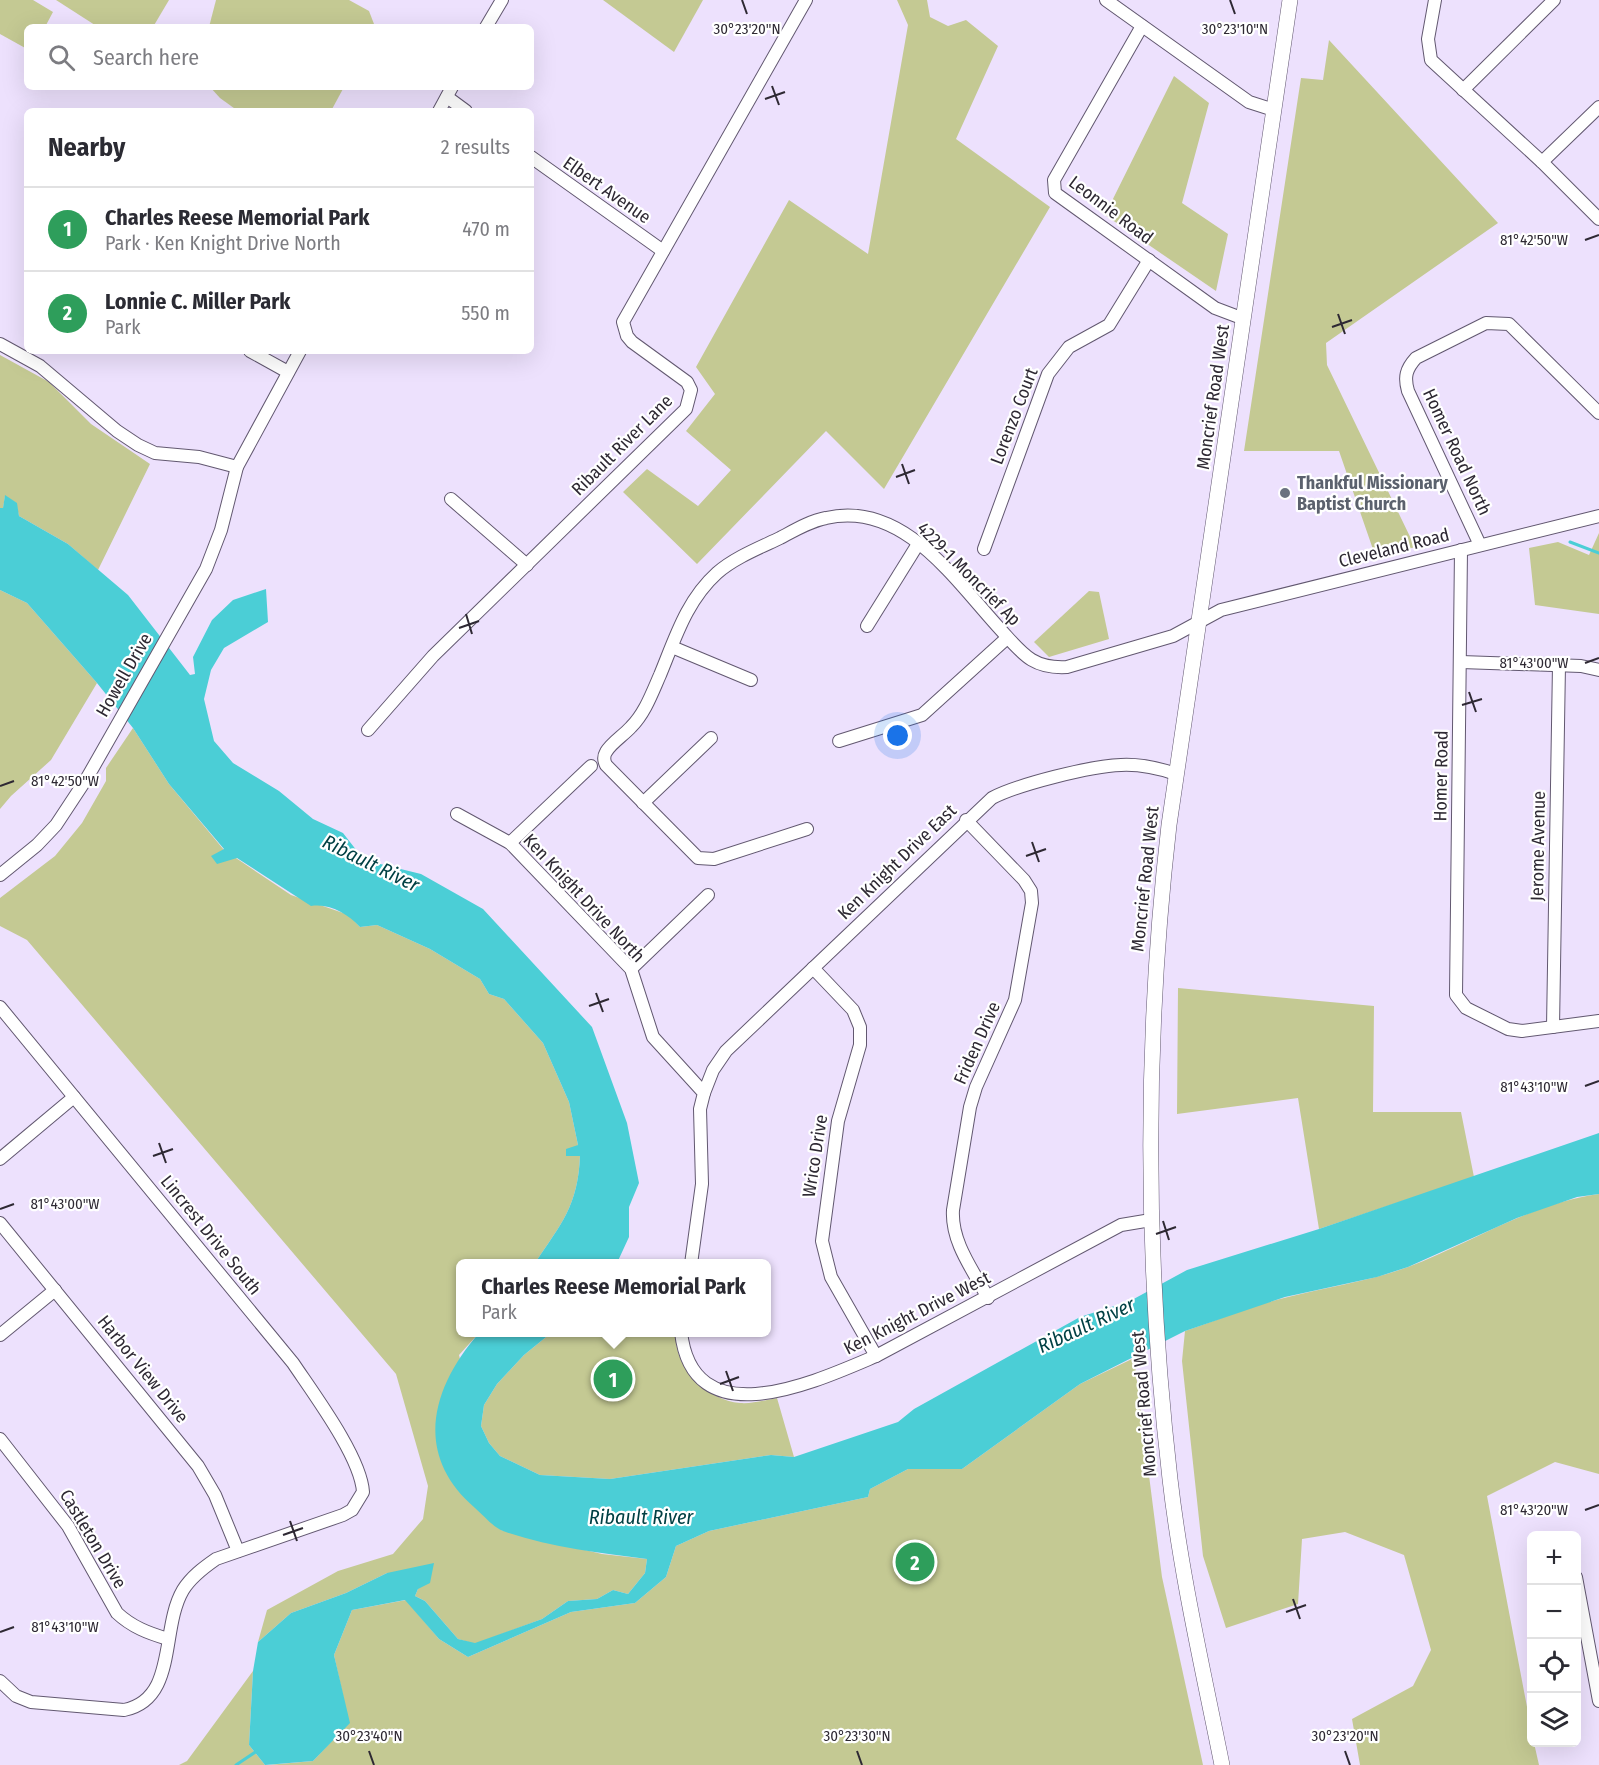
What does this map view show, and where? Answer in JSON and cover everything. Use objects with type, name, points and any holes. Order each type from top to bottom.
[{"type":"main road","name":"Moncrief Road West","points":[[1222,1765],[1185,1576],[1171,1482],[1153,1272],[1150,1125],[1155,972],[1161,897],[1176,774],[1290,0]]},
{"type":"street","points":[[488,24],[502,0]]},
{"type":"street","name":"Ribault River Lane","points":[[368,730],[433,656],[686,409],[692,390],[687,382],[632,342],[624,329],[625,315],[806,0]]},
{"type":"street","points":[[1106,0],[1249,102],[1274,110]]},
{"type":"street","points":[[1435,0],[1428,39],[1431,60],[1542,162],[1599,219]]},
{"type":"street","points":[[1463,90],[1554,0]]},
{"type":"street","name":"Leonnie Road","points":[[1142,26],[1053,184],[1058,197],[1215,308],[1244,319]]},
{"type":"street","points":[[441,108],[450,92],[463,108]]},
{"type":"street","points":[[1542,162],[1599,107]]},
{"type":"street","name":"Elbert Avenue","points":[[534,159],[663,251]]},
{"type":"street","name":"Lorenzo Court","points":[[984,549],[1047,374],[1069,347],[1108,325],[1149,261]]},
{"type":"street","name":"Homer Road North","points":[[1480,544],[1408,391],[1405,374],[1416,358],[1486,323],[1501,322],[1517,330],[1599,413]]},
{"type":"street","points":[[0,344],[20,353],[63,383],[117,431],[138,445],[155,453],[199,457],[237,467]]},
{"type":"street","points":[[255,354],[288,372]]},
{"type":"street","name":"Howell Drive","points":[[0,875],[56,825],[87,778],[215,549],[237,467],[298,354]]},
{"type":"street","points":[[451,499],[527,565]]},
{"type":"street","name":"4229-1 Moncrief Ap","points":[[643,803],[606,765],[604,758],[606,751],[633,725],[644,710],[692,600],[717,573],[810,523],[837,516],[875,518],[904,532],[1029,660],[1041,666],[1067,667],[1173,636],[1200,622]]},
{"type":"street","name":"Cleveland Road","points":[[1200,622],[1221,610],[1599,516]]},
{"type":"street","points":[[867,626],[918,544]]},
{"type":"street","name":"Homer Road","points":[[1461,550],[1456,995],[1459,1002],[1508,1029],[1522,1031],[1552,1027]]},
{"type":"street","points":[[839,741],[922,715],[1007,638]]},
{"type":"street","points":[[672,647],[751,680]]},
{"type":"street","points":[[1461,662],[1559,665],[1599,670]]},
{"type":"street","name":"Jerome Avenue","points":[[1552,1027],[1559,665]]},
{"type":"street","points":[[711,738],[643,803],[693,854],[704,860],[807,829]]},
{"type":"street","name":"Ken Knight Drive East","points":[[704,1093],[713,1070],[726,1051],[980,807],[1006,791],[1096,768],[1124,764],[1156,768],[1176,774]]},
{"type":"street","points":[[510,843],[591,766]]},
{"type":"street","name":"Ken Knight Drive North","points":[[457,814],[510,843],[631,969],[654,1037],[704,1093]]},
{"type":"street","name":"Friden Drive","points":[[966,820],[1024,880],[1031,891],[1032,903],[1016,1000],[976,1087],[970,1107],[953,1209],[958,1243],[988,1298]]},
{"type":"street","points":[[631,969],[708,895]]},
{"type":"street","name":"Wrico Drive","points":[[813,968],[852,1010],[860,1028],[860,1046],[841,1103],[822,1241],[831,1277],[876,1356]]},
{"type":"street","name":"Lincrest Drive South","points":[[0,1008],[293,1363],[334,1426],[359,1475],[363,1492],[359,1502],[352,1510],[238,1551]]},
{"type":"street","points":[[1552,1027],[1599,1021]]},
{"type":"street","points":[[692,1259],[702,1184],[700,1109],[704,1093]]},
{"type":"street","points":[[0,1159],[74,1097]]},
{"type":"street","name":"Ken Knight Drive West","points":[[682,1337],[687,1359],[694,1371],[705,1382],[728,1394],[748,1396],[797,1386],[876,1356],[1121,1225],[1151,1220]]},
{"type":"street","name":"Harbor View Drive","points":[[0,1222],[198,1466],[215,1495],[238,1551]]},
{"type":"street","points":[[0,1335],[55,1290]]},
{"type":"street","name":"Castleton Drive","points":[[0,1438],[68,1526],[117,1613],[128,1623],[168,1639]]},
{"type":"street","points":[[0,1681],[16,1696],[31,1702],[124,1710],[147,1702],[159,1687],[175,1609],[190,1580],[216,1559],[238,1551]]},
{"type":"street","points":[[1577,1585],[1599,1701]]},
{"type":"shaded area","points":[[0,0],[33,0],[53,12],[47,24],[24,24],[24,47],[0,34]]},
{"type":"shaded area","points":[[56,0],[169,0],[155,24],[93,24]]},
{"type":"shaded area","points":[[216,0],[349,0],[369,11],[374,24],[210,24]]},
{"type":"shaded area","points":[[603,0],[703,0],[674,52]]},
{"type":"shaded area","points":[[897,0],[927,0],[930,17],[948,26],[966,20],[998,46],[956,139],[1050,207],[884,489],[826,431],[697,564],[623,492],[647,469],[698,506],[731,470],[686,431],[715,394],[696,367],[789,200],[868,254],[908,25]]},
{"type":"shaded area","points":[[1329,40],[1498,223],[1326,343],[1327,365],[1415,547],[1376,558],[1339,451],[1244,451],[1301,78],[1323,80]]},
{"type":"shaded area","points":[[1174,76],[1209,103],[1182,203],[1228,234],[1216,291],[1105,215]]},
{"type":"shaded area","points":[[213,90],[342,90],[333,108],[234,108]]},
{"type":"shaded area","points":[[0,355],[49,382],[91,424],[150,464],[98,570],[68,544],[19,516],[16,503],[5,496],[3,509],[0,508]]},
{"type":"shaded area","points":[[1599,533],[1599,614],[1535,605],[1529,548],[1558,542],[1589,555]]},
{"type":"shaded area","points":[[0,590],[27,603],[97,683],[51,760],[0,809]]},
{"type":"shaded area","points":[[1089,591],[1099,592],[1109,639],[1049,657],[1034,642]]},
{"type":"shaded area","points":[[133,728],[169,784],[224,850],[291,895],[349,915],[360,927],[377,925],[430,949],[480,979],[489,994],[504,999],[543,1043],[569,1102],[578,1145],[567,1156],[580,1156],[579,1173],[572,1202],[538,1259],[456,1259],[456,1337],[475,1337],[459,1355],[501,1530],[602,1554],[647,1559],[645,1573],[628,1594],[613,1590],[597,1599],[568,1601],[542,1619],[475,1644],[458,1639],[425,1601],[415,1596],[418,1589],[387,1573],[346,1593],[291,1613],[258,1642],[267,1610],[338,1571],[393,1554],[423,1519],[428,1486],[396,1374],[27,940],[0,926],[0,898],[55,856],[82,823],[106,781],[106,768]]},
{"type":"shaded area","points":[[1178,988],[1374,1006],[1373,1112],[1461,1112],[1474,1177],[1319,1229],[1298,1098],[1177,1114]]},
{"type":"shaded area","points":[[1599,1194],[1599,1474],[1555,1462],[1487,1496],[1527,1707],[1527,1747],[1535,1747],[1539,1765],[1360,1765],[1352,1719],[1413,1686],[1431,1650],[1404,1555],[1345,1532],[1302,1539],[1298,1604],[1226,1628],[1203,1556],[1182,1361],[1185,1331],[1275,1300],[1394,1272],[1525,1215],[1574,1199]]},
{"type":"shaded area","points":[[546,1337],[676,1337],[676,1345],[686,1369],[704,1388],[715,1395],[740,1403],[777,1398],[794,1457],[771,1455],[610,1479],[540,1475],[500,1456],[489,1443],[481,1426],[484,1405],[497,1384],[524,1355]]},
{"type":"shaded area","points":[[1134,1358],[1162,1577],[1203,1765],[268,1765],[313,1761],[349,1723],[334,1655],[352,1610],[406,1600],[439,1639],[468,1657],[571,1612],[635,1603],[666,1577],[676,1546],[709,1531],[868,1497],[870,1489],[908,1469],[962,1469],[1080,1384]]},
{"type":"shaded area","points":[[253,1671],[249,1745],[265,1765],[179,1765],[187,1761]]},
{"type":"water","name":"Ribault River","points":[[5,495],[17,503],[19,516],[68,544],[128,595],[190,675],[195,674],[193,657],[212,620],[233,600],[266,589],[268,622],[224,648],[211,670],[204,699],[214,741],[233,763],[279,791],[313,819],[343,833],[364,860],[421,874],[483,909],[592,1027],[627,1123],[639,1183],[629,1207],[629,1237],[619,1259],[538,1259],[572,1202],[579,1173],[580,1156],[566,1156],[566,1149],[578,1145],[569,1102],[543,1043],[504,999],[489,994],[480,979],[430,949],[377,925],[360,927],[350,918],[332,908],[311,906],[237,858],[217,864],[211,856],[224,849],[169,784],[133,728],[27,603],[0,590],[0,508],[3,508]]},
{"type":"water","name":"Ribault River","points":[[1599,1133],[1599,1194],[1577,1197],[1517,1218],[1408,1267],[1377,1277],[1285,1297],[1185,1331],[1080,1384],[962,1469],[908,1469],[870,1489],[868,1497],[709,1531],[676,1546],[666,1577],[635,1603],[571,1612],[468,1657],[439,1639],[405,1600],[352,1610],[334,1655],[350,1723],[313,1761],[265,1765],[249,1745],[253,1671],[258,1642],[291,1613],[346,1593],[387,1573],[434,1563],[430,1583],[418,1589],[415,1596],[425,1601],[458,1639],[475,1643],[542,1619],[568,1601],[597,1599],[613,1590],[628,1594],[645,1573],[647,1559],[556,1545],[503,1531],[488,1521],[455,1488],[443,1466],[436,1444],[436,1421],[440,1399],[449,1376],[476,1337],[546,1337],[524,1355],[497,1384],[484,1405],[481,1426],[489,1443],[500,1456],[540,1475],[610,1479],[771,1455],[794,1457],[898,1422],[914,1409],[1080,1317],[1130,1301],[1187,1270],[1319,1229]]},
{"type":"waterway","points":[[1570,542],[1599,553]]},
{"type":"waterway","points":[[236,1765],[257,1751]]},
{"type":"place","name":"Thankful Missionary Baptist Church","points":[[1285,493]]},
{"type":"place","name":"Charles Reese Memorial Park","points":[[613,1379]]},
{"type":"place","name":"Lonnie C. Miller Park","points":[[915,1562]]}]
